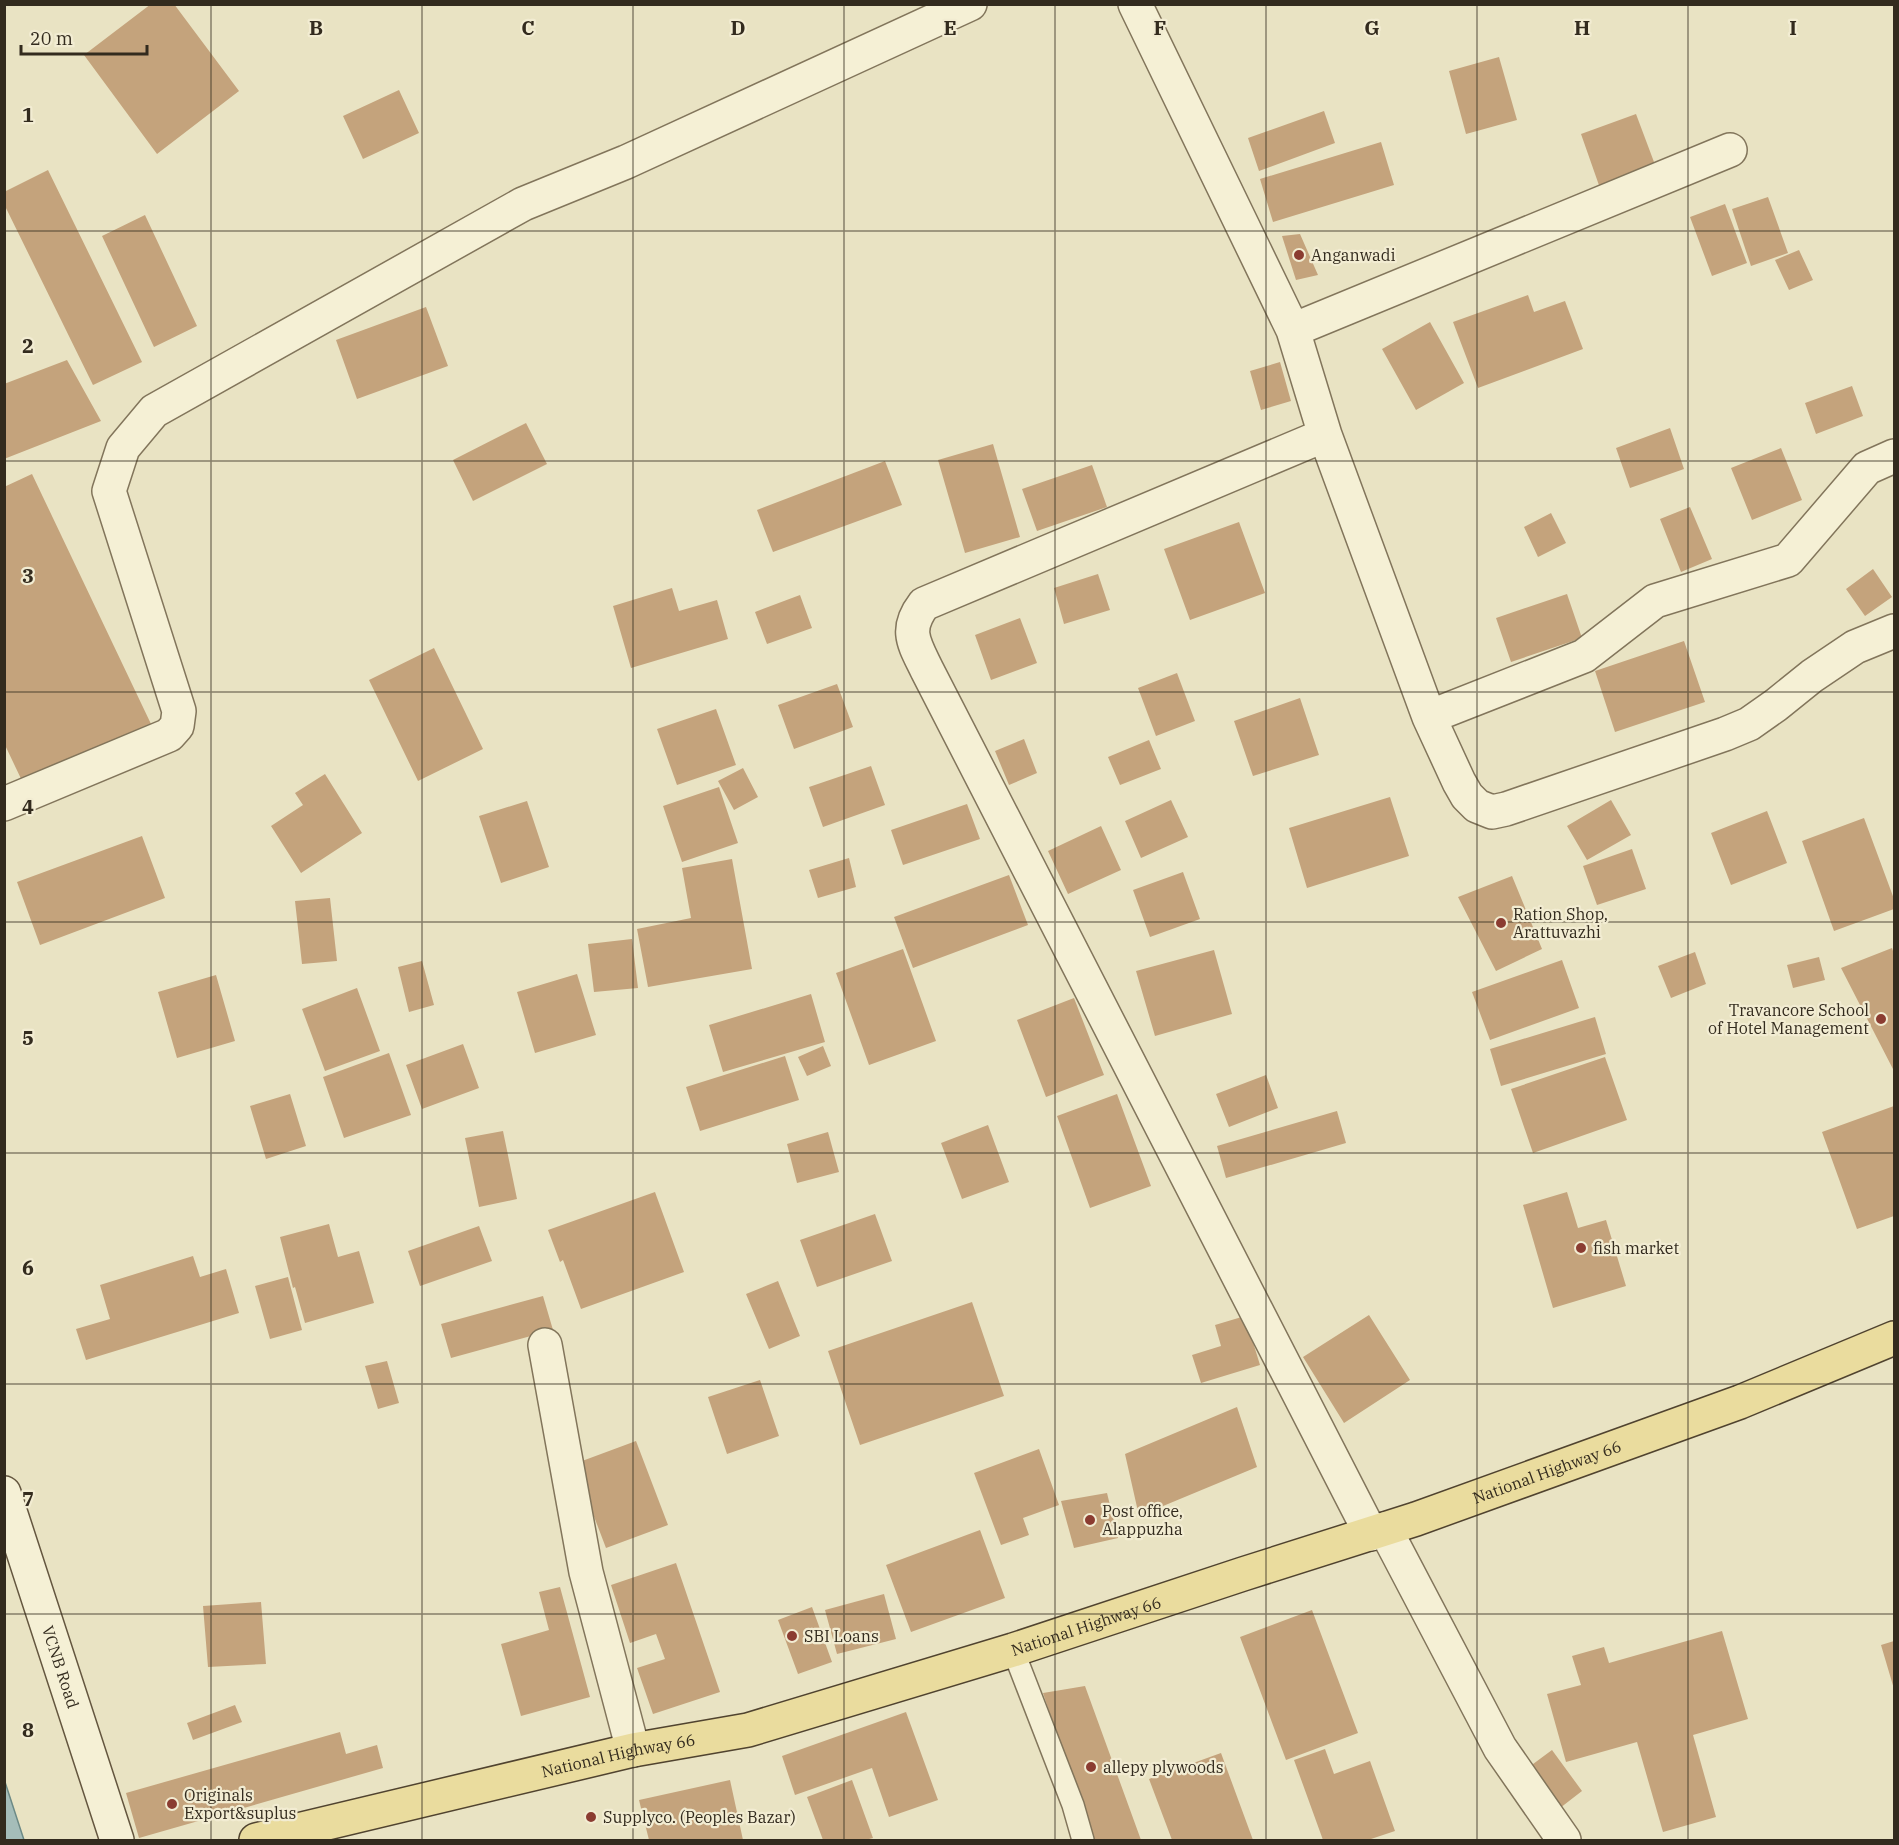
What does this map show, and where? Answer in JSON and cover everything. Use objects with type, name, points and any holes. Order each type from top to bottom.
[{"type":"main road","name":"National Highway 66","points":[[256,1840],[633,1750],[748,1730],[1013,1650],[1378,1532],[1740,1402],[1894,1338]]},
{"type":"main road","points":[[344,1840],[439,1797]]},
{"type":"street","points":[[4,804],[169,735],[177,726],[179,711],[109,491],[123,448],[154,411],[524,204],[626,162],[970,4]]},
{"type":"street","points":[[1135,4],[1293,330],[1324,435],[1429,717],[1459,782],[1467,796],[1477,806],[1492,812],[1506,809],[1749,724],[1812,676],[1855,647],[1894,631]]},
{"type":"street","points":[[1293,330],[1730,150]]},
{"type":"street","points":[[1324,435],[924,604],[915,616],[912,629],[915,643],[932,681],[1378,1532],[1500,1748],[1564,1840]]},
{"type":"street","points":[[1429,717],[1584,656],[1655,601],[1788,560],[1867,468],[1894,456]]},
{"type":"street","points":[[544,1345],[586,1572],[633,1750]]},
{"type":"street","name":"VCNB Road","points":[[4,1493],[117,1840]]},
{"type":"lane","points":[[1013,1650],[1073,1805],[1083,1840]]},
{"type":"water","points":[[4,1779],[24,1840],[5,1840]]},
{"type":"building","points":[[151,4],[174,4],[239,91],[157,154],[84,55]]},
{"type":"building","points":[[1499,57],[1517,120],[1466,134],[1449,71]]},
{"type":"building","points":[[399,90],[419,133],[363,159],[343,116]]},
{"type":"building","points":[[1324,111],[1335,143],[1259,171],[1248,138]]},
{"type":"building","points":[[1636,114],[1657,170],[1601,191],[1581,134]]},
{"type":"building","points":[[1381,142],[1394,185],[1273,222],[1260,179]]},
{"type":"building","points":[[48,170],[142,362],[93,385],[4,204],[4,192]]},
{"type":"building","points":[[1768,197],[1788,253],[1751,266],[1732,209]]},
{"type":"building","points":[[1725,204],[1747,263],[1712,276],[1690,217]]},
{"type":"building","points":[[145,215],[197,326],[154,347],[102,236]]},
{"type":"building","name":"Anganwadi","points":[[1300,234],[1318,275],[1296,280],[1282,236]]},
{"type":"building","points":[[1799,250],[1813,280],[1789,290],[1775,260]]},
{"type":"building","points":[[1528,295],[1534,312],[1565,301],[1583,349],[1478,388],[1453,322]]},
{"type":"building","points":[[426,307],[448,366],[357,399],[336,340]]},
{"type":"building","points":[[1430,322],[1464,383],[1416,410],[1382,349]]},
{"type":"building","points":[[67,360],[101,421],[4,459],[4,384]]},
{"type":"building","points":[[1280,362],[1291,401],[1261,410],[1250,371]]},
{"type":"building","points":[[1852,386],[1863,416],[1816,434],[1805,403]]},
{"type":"building","points":[[526,423],[547,464],[473,501],[453,460]]},
{"type":"building","points":[[1670,428],[1684,469],[1630,488],[1616,448]]},
{"type":"building","points":[[993,444],[1020,537],[965,553],[938,460]]},
{"type":"building","points":[[1781,448],[1802,500],[1752,520],[1731,468]]},
{"type":"building","points":[[885,461],[902,505],[773,552],[757,510]]},
{"type":"building","points":[[1092,465],[1107,507],[1037,531],[1022,489]]},
{"type":"building","points":[[32,474],[151,724],[24,785],[4,743],[4,487]]},
{"type":"building","points":[[1690,507],[1712,559],[1681,572],[1660,519]]},
{"type":"building","points":[[1551,513],[1566,543],[1538,557],[1524,527]]},
{"type":"building","points":[[1239,522],[1265,593],[1190,620],[1164,549]]},
{"type":"building","points":[[1873,569],[1892,597],[1865,616],[1846,589]]},
{"type":"building","points":[[1098,574],[1110,610],[1064,624],[1054,588]]},
{"type":"building","points":[[672,588],[679,611],[717,600],[728,639],[631,668],[613,606]]},
{"type":"building","points":[[1567,594],[1582,638],[1511,662],[1496,618]]},
{"type":"building","points":[[800,595],[812,628],[767,644],[755,612]]},
{"type":"building","points":[[1020,618],[1037,663],[991,680],[975,635]]},
{"type":"building","points":[[1684,641],[1705,702],[1615,732],[1595,671]]},
{"type":"building","points":[[434,648],[483,749],[418,781],[369,680]]},
{"type":"building","points":[[1177,673],[1195,721],[1156,736],[1138,688]]},
{"type":"building","points":[[837,684],[853,727],[794,749],[778,705]]},
{"type":"building","points":[[1300,698],[1319,755],[1253,776],[1234,721]]},
{"type":"building","points":[[716,709],[736,765],[677,785],[657,729]]},
{"type":"building","points":[[1024,739],[1037,773],[1009,785],[995,751]]},
{"type":"building","points":[[1149,740],[1161,769],[1120,785],[1108,757]]},
{"type":"building","points":[[871,766],[885,805],[823,827],[809,787]]},
{"type":"building","points":[[743,768],[758,797],[734,810],[718,781]]},
{"type":"building","points":[[325,774],[362,833],[301,873],[271,826],[303,805],[295,793]]},
{"type":"building","points":[[719,787],[738,843],[682,862],[663,806]]},
{"type":"building","points":[[1390,797],[1409,856],[1307,888],[1289,828]]},
{"type":"building","points":[[1171,800],[1188,837],[1141,858],[1125,821]]},
{"type":"building","points":[[1611,800],[1631,835],[1587,860],[1567,826]]},
{"type":"building","points":[[527,801],[549,867],[501,883],[479,816]]},
{"type":"building","points":[[967,804],[980,839],[903,865],[891,830]]},
{"type":"building","points":[[1767,811],[1787,863],[1731,885],[1711,833]]},
{"type":"building","points":[[1864,818],[1894,899],[1894,909],[1834,931],[1802,841]]},
{"type":"building","points":[[1101,826],[1121,870],[1068,894],[1048,851]]},
{"type":"building","points":[[142,836],[165,898],[40,945],[17,882]]},
{"type":"building","points":[[1632,849],[1646,889],[1597,905],[1583,866]]},
{"type":"building","points":[[849,858],[856,887],[818,898],[809,870]]},
{"type":"building","points":[[732,859],[752,969],[648,987],[637,929],[691,918],[682,868]]},
{"type":"building","points":[[1183,872],[1200,919],[1150,937],[1133,890]]},
{"type":"building","points":[[1009,875],[1028,925],[913,968],[894,917]]},
{"type":"building","name":"Ration Shop, Arattuvazhi","points":[[1512,876],[1542,949],[1496,971],[1458,897]]},
{"type":"building","points":[[330,898],[337,961],[302,964],[295,901]]},
{"type":"building","points":[[632,939],[638,988],[594,992],[588,944]]},
{"type":"building","name":"Travancore School of Hotel Management","points":[[1892,948],[1894,954],[1894,1071],[1841,968]]},
{"type":"building","points":[[903,949],[936,1041],[869,1065],[836,973]]},
{"type":"building","points":[[1214,950],[1232,1014],[1155,1036],[1136,971]]},
{"type":"building","points":[[1695,952],[1706,984],[1671,998],[1658,966]]},
{"type":"building","points":[[1819,957],[1825,980],[1793,988],[1787,965]]},
{"type":"building","points":[[1562,960],[1579,1008],[1490,1040],[1472,992]]},
{"type":"building","points":[[422,961],[434,1005],[409,1012],[398,967]]},
{"type":"building","points":[[577,974],[596,1035],[535,1053],[517,992]]},
{"type":"building","points":[[216,975],[235,1041],[177,1058],[158,992]]},
{"type":"building","points":[[357,988],[380,1051],[325,1071],[302,1009]]},
{"type":"building","points":[[811,994],[825,1042],[723,1072],[709,1025]]},
{"type":"building","points":[[1074,998],[1104,1075],[1046,1097],[1017,1020]]},
{"type":"building","points":[[1595,1017],[1606,1054],[1501,1086],[1490,1049]]},
{"type":"building","points":[[463,1044],[479,1088],[422,1109],[406,1065]]},
{"type":"building","points":[[823,1046],[831,1066],[807,1076],[798,1057]]},
{"type":"building","points":[[389,1053],[411,1115],[344,1138],[323,1077]]},
{"type":"building","points":[[785,1056],[799,1100],[700,1131],[686,1087]]},
{"type":"building","points":[[1605,1057],[1627,1120],[1533,1153],[1511,1089]]},
{"type":"building","points":[[1266,1075],[1278,1108],[1229,1127],[1216,1094]]},
{"type":"building","points":[[290,1094],[306,1146],[266,1159],[250,1106]]},
{"type":"building","points":[[1117,1094],[1151,1186],[1090,1208],[1057,1116]]},
{"type":"building","points":[[1894,1106],[1894,1216],[1857,1229],[1822,1132]]},
{"type":"building","points":[[1337,1111],[1346,1143],[1226,1178],[1217,1146]]},
{"type":"building","points":[[988,1125],[1009,1182],[962,1199],[941,1143]]},
{"type":"building","points":[[503,1131],[517,1199],[479,1207],[465,1138]]},
{"type":"building","points":[[828,1132],[839,1172],[797,1183],[787,1144]]},
{"type":"building","points":[[655,1192],[684,1272],[581,1309],[563,1260],[560,1262],[548,1230]]},
{"type":"building","points":[[1567,1192],[1578,1228],[1606,1220],[1626,1286],[1553,1308],[1523,1205]]},
{"type":"building","points":[[875,1214],[892,1261],[817,1287],[800,1240]]},
{"type":"building","points":[[329,1224],[338,1257],[359,1251],[374,1303],[305,1323],[280,1237]]},
{"type":"building","points":[[479,1226],[492,1261],[420,1286],[408,1251]]},
{"type":"building","points":[[193,1256],[200,1277],[226,1269],[239,1313],[86,1360],[76,1329],[110,1319],[100,1285]]},
{"type":"building","points":[[288,1277],[302,1330],[270,1339],[255,1286]]},
{"type":"building","points":[[778,1281],[800,1336],[769,1349],[746,1294]]},
{"type":"building","points":[[543,1296],[553,1330],[451,1358],[441,1324]]},
{"type":"building","points":[[972,1302],[1004,1396],[860,1445],[828,1351]]},
{"type":"building","points":[[1369,1315],[1410,1380],[1344,1423],[1303,1357]]},
{"type":"building","points":[[1245,1316],[1260,1365],[1201,1383],[1192,1355],[1221,1346],[1215,1325]]},
{"type":"building","points":[[387,1361],[399,1403],[378,1409],[365,1366]]},
{"type":"building","points":[[760,1380],[779,1436],[727,1454],[708,1397]]},
{"type":"building","points":[[1237,1407],[1257,1467],[1139,1516],[1125,1454]]},
{"type":"building","points":[[636,1441],[668,1525],[606,1548],[574,1464]]},
{"type":"building","points":[[1039,1449],[1059,1505],[1023,1518],[1029,1535],[1001,1545],[974,1473]]},
{"type":"building","name":"Post office, Alappuzha","points":[[1107,1493],[1118,1538],[1074,1548],[1061,1501]]},
{"type":"building","points":[[980,1530],[1005,1598],[911,1632],[886,1565]]},
{"type":"building","points":[[676,1563],[720,1692],[653,1714],[637,1668],[665,1659],[656,1634],[630,1643],[611,1585]]},
{"type":"building","points":[[560,1587],[590,1697],[521,1716],[501,1644],[549,1630],[539,1592]]},
{"type":"building","points":[[884,1594],[896,1639],[837,1654],[825,1610]]},
{"type":"building","points":[[261,1602],[266,1664],[208,1667],[203,1606]]},
{"type":"building","points":[[812,1607],[832,1662],[798,1674],[778,1620]]},
{"type":"building","points":[[1312,1610],[1358,1733],[1286,1760],[1240,1637]]},
{"type":"building","points":[[1722,1631],[1748,1719],[1693,1735],[1716,1817],[1663,1832],[1637,1742],[1566,1762],[1547,1694],[1581,1685],[1572,1656],[1604,1647],[1609,1663]]},
{"type":"building","points":[[1894,1641],[1894,1689],[1881,1645]]},
{"type":"building","name":"allepy plywoods","points":[[1085,1686],[1141,1840],[1092,1840],[1043,1693]]},
{"type":"building","points":[[235,1705],[242,1722],[193,1740],[187,1723]]},
{"type":"building","points":[[906,1712],[938,1800],[889,1817],[872,1768],[795,1795],[782,1756]]},
{"type":"building","points":[[340,1732],[346,1754],[377,1745],[383,1768],[139,1838],[126,1793]]},
{"type":"building","points":[[1325,1749],[1334,1774],[1370,1761],[1395,1831],[1368,1840],[1323,1840],[1294,1760]]},
{"type":"building","points":[[1552,1750],[1582,1791],[1560,1808],[1529,1767]]},
{"type":"building","points":[[1221,1753],[1253,1840],[1172,1840],[1149,1779]]},
{"type":"building","points":[[730,1780],[743,1840],[649,1840],[639,1800]]},
{"type":"building","points":[[852,1780],[873,1838],[823,1840],[807,1797]]},
{"type":"place","name":"Anganwadi","points":[[1299,255]]},
{"type":"place","name":"Ration Shop, Arattuvazhi","points":[[1501,923]]},
{"type":"place","name":"Travancore School of Hotel Management","points":[[1881,1019]]},
{"type":"place","name":"fish market","points":[[1581,1248]]},
{"type":"place","name":"Post office, Alappuzha","points":[[1090,1520]]},
{"type":"place","name":"SBI Loans","points":[[792,1636]]},
{"type":"place","name":"allepy plywoods","points":[[1091,1767]]},
{"type":"place","name":"Originals Export&suplus","points":[[172,1804]]},
{"type":"place","name":"Supplyco. (Peoples Bazar)","points":[[591,1817]]}]
